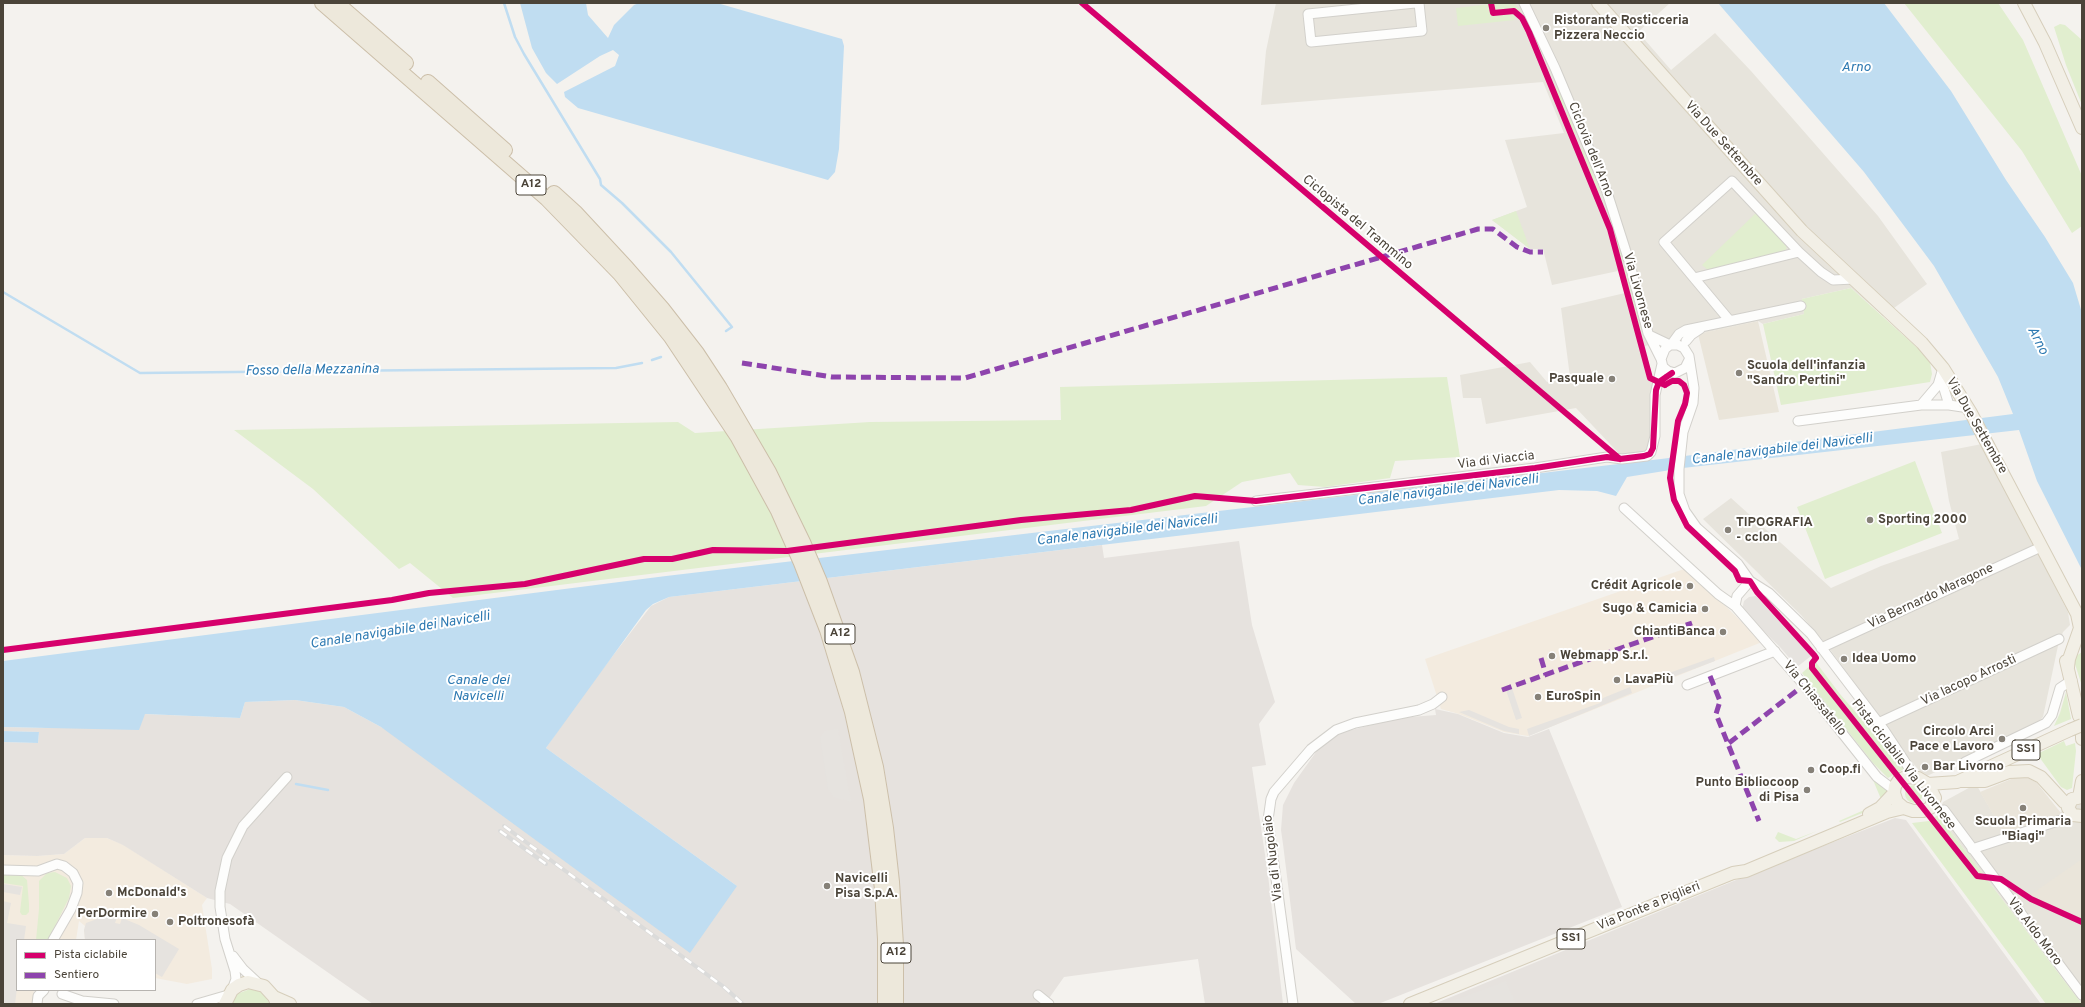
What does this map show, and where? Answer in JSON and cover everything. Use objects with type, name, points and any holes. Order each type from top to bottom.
[{"type":"highway","name":"A12","points":[[322,3],[548,199],[577,228],[646,304],[716,392],[769,472],[803,542],[830,606],[852,672],[876,767],[886,828],[895,923],[896,1004]]},
{"type":"highway","name":"A12","points":[[337,3],[576,213],[662,308],[696,354],[792,541],[824,623],[844,683],[866,771],[877,843],[885,939],[885,1004]]},
{"type":"main road","name":"Via Due Settembre","points":[[1598,3],[1797,226],[1922,343],[1942,374],[1970,410],[2067,596]]},
{"type":"main road","points":[[2024,3],[2045,42],[2082,128]]},
{"type":"main road","points":[[2067,596],[2078,616],[2080,628],[2077,647],[2068,667]]},
{"type":"main road","points":[[2067,596],[2073,619],[2065,652],[2080,720]]},
{"type":"main road","name":"SS1","points":[[1904,808],[1913,811],[1924,811],[1932,806],[1934,801],[1963,779],[2070,730],[2080,720]]},
{"type":"main road","points":[[1963,779],[1985,781],[2009,772],[2029,771],[2041,777],[2077,814]]},
{"type":"main road","points":[[1904,808],[1898,802],[1894,792],[1899,780],[1906,777],[1915,777],[1928,784],[1934,794],[1934,801]]},
{"type":"main road","name":"SS1","points":[[1928,784],[1963,779]]},
{"type":"main road","points":[[2077,814],[2074,798],[2081,797],[2082,781]]},
{"type":"main road","name":"Via Ponte a Piglieri","points":[[1410,1004],[1733,873],[1760,859],[1875,812],[1894,792]]},
{"type":"main road","name":"Via Ponte a Piglieri","points":[[1733,873],[1749,870],[1887,812],[1904,808]]},
{"type":"main road","points":[[228,997],[244,983],[258,983],[270,991],[276,1000],[290,1004]]},
{"type":"street","points":[[1415,3],[1308,14],[1311,42],[1422,31],[1419,3]]},
{"type":"street","name":"Via Livornese","points":[[1524,3],[1554,68],[1606,189],[1649,335],[1661,361]]},
{"type":"street","name":"Via Due Settembre","points":[[1730,321],[1664,242],[1732,181],[1799,252],[1821,272],[1833,280],[1854,280]]},
{"type":"street","points":[[1694,278],[1799,252]]},
{"type":"street","points":[[1694,388],[1684,378],[1666,370],[1661,361],[1665,349],[1671,345],[1682,332],[1692,328],[1801,306]]},
{"type":"street","points":[[1686,341],[1693,333],[1703,327]]},
{"type":"street","points":[[1682,332],[1686,341],[1694,388],[1693,403],[1681,442],[1678,485],[1680,500],[1689,518],[1738,564],[1750,580],[1769,592],[1784,606],[1821,648],[1878,723],[1915,777]]},
{"type":"street","name":"Via Livornese","points":[[1649,335],[1657,341],[1671,345]]},
{"type":"street","points":[[1659,382],[1673,373],[1685,368],[1688,356],[1681,346],[1671,345]]},
{"type":"street","name":"Via di Viaccia","points":[[1256,501],[1527,469],[1607,457],[1620,459],[1647,456],[1651,452],[1654,442],[1655,395],[1659,382],[1661,361]]},
{"type":"street","points":[[1921,405],[1942,374]]},
{"type":"street","points":[[1942,374],[1949,405]]},
{"type":"street","points":[[1798,421],[1921,405],[1949,405],[1970,410]]},
{"type":"street","name":"Via Chiassatello","points":[[1624,508],[1718,594],[1735,606],[1776,651],[1877,777],[1894,792]]},
{"type":"street","name":"Via Bernardo Maragone","points":[[1821,648],[2041,547]]},
{"type":"street","points":[[1735,606],[1737,596],[1750,580]]},
{"type":"street","name":"Via Iacopo Arrosti","points":[[1878,723],[2059,639]]},
{"type":"street","points":[[1687,685],[1776,651]]},
{"type":"street","points":[[1963,779],[1965,762],[2046,723],[2054,710],[2060,688],[2072,680]]},
{"type":"street","name":"Via di Nugolaio","points":[[1293,1004],[1268,820],[1271,799],[1278,788],[1322,738],[1336,730],[1355,723],[1419,710],[1433,704],[1442,697]]},
{"type":"street","points":[[197,1004],[228,997],[236,979],[223,928],[220,902],[220,891],[227,858],[243,826],[287,777]]},
{"type":"street","name":"Via Aldo Moro","points":[[1944,810],[2082,995]]},
{"type":"street","points":[[1972,849],[2077,814]]},
{"type":"street","points":[[3,870],[38,871],[57,864],[67,868],[75,876],[78,886],[74,902],[54,939]]},
{"type":"street","points":[[228,948],[243,969],[258,983]]},
{"type":"street","points":[[37,1004],[42,991]]},
{"type":"street","points":[[59,991],[70,998],[99,1004],[114,1004]]},
{"type":"street","points":[[59,991],[65,1004]]},
{"type":"street","points":[[1038,995],[1050,1004]]},
{"type":"shaded area","points":[[1276,3],[1670,3],[1638,32],[1671,70],[1715,33],[1751,71],[1878,216],[1927,284],[1883,316],[1851,288],[1802,299],[1804,314],[1763,324],[1758,321],[1645,346],[1653,381],[1649,458],[1626,461],[1576,408],[1486,424],[1481,398],[1463,398],[1460,375],[1530,362],[1547,382],[1570,377],[1561,308],[1625,293],[1618,271],[1552,285],[1543,249],[1530,249],[1492,220],[1527,207],[1505,140],[1564,133],[1543,82],[1261,105],[1266,51]]},
{"type":"shaded area","name":"Scuola dell'infanzia \"Sandro Pertini\"","points":[[1758,321],[1779,412],[1719,420],[1698,334]]},
{"type":"shaded area","points":[[1982,444],[2068,612],[2070,625],[2063,632],[2059,641],[2043,717],[2037,723],[1925,777],[1911,761],[1829,648],[1801,615],[1703,519],[1731,498],[1831,588],[1881,566],[1959,539],[1949,501],[1941,452]]},
{"type":"shaded area","points":[[1239,541],[1252,625],[1275,702],[1259,724],[1266,765],[1252,767],[1268,875],[1283,1004],[1205,1004],[1198,959],[1064,977],[1045,1004],[373,1004],[230,904],[207,898],[123,845],[107,838],[85,838],[64,854],[37,856],[3,855],[3,742],[38,743],[39,732],[3,731],[3,727],[42,728],[144,714],[240,718],[245,702],[295,700],[344,707],[381,727],[737,886],[546,748],[575,705],[651,606],[669,597],[1102,545],[1104,558]]},
{"type":"shaded area","points":[[1687,568],[1762,642],[1528,736],[1504,732],[1459,714],[1441,709],[1425,659]]},
{"type":"shaded area","points":[[1756,596],[1811,656],[1797,667],[1780,647],[1742,610],[1744,601],[1749,597]]},
{"type":"shaded area","points":[[1714,657],[1715,661],[1657,683],[1655,678]]},
{"type":"shaded area","points":[[1630,687],[1632,693],[1529,736],[1527,729],[1600,703],[1603,698]]},
{"type":"shaded area","points":[[1512,688],[1522,718],[1516,720],[1506,690]]},
{"type":"shaded area","points":[[1435,709],[1458,714],[1504,733],[1528,737],[1549,729],[1622,907],[1378,1004],[1356,1004],[1296,949],[1281,830],[1283,805],[1294,783],[1321,745],[1340,733],[1398,718],[1436,715]]},
{"type":"shaded area","points":[[1469,710],[1509,727],[1519,729],[1519,734],[1504,731],[1459,712]]},
{"type":"shaded area","points":[[838,729],[852,802],[833,797],[828,789],[820,737],[824,731]]},
{"type":"shaded area","name":"Scuola Primaria \"Biagi\"","points":[[2016,777],[2026,777],[2036,782],[2061,813],[2056,817],[2005,835],[1980,792]]},
{"type":"shaded area","points":[[1976,784],[2005,835],[2056,817],[2082,791],[2082,1004],[1938,815],[1943,802]]},
{"type":"shaded area","points":[[1895,818],[1906,820],[2041,1004],[1434,1004],[1741,878]]},
{"type":"shaded area","points":[[85,838],[107,838],[124,845],[207,898],[202,905],[212,969],[212,979],[187,984],[156,978],[156,939],[85,939],[85,926],[79,921],[76,939],[16,939],[16,991],[34,991],[32,1004],[3,1004],[3,855],[37,856],[64,854]]},
{"type":"shaded area","points":[[2082,859],[2082,918],[2030,895]]},
{"type":"shaded area","points":[[3,884],[22,887],[20,895],[3,892]]},
{"type":"shaded area","points":[[3,901],[11,903],[7,923],[26,926],[24,939],[16,939],[17,991],[15,1004],[3,1004]]},
{"type":"shaded area","points":[[97,914],[117,917],[115,923],[120,924],[122,918],[139,925],[179,949],[162,977],[156,974],[156,939],[85,939],[84,930],[86,923],[97,919]]},
{"type":"shaded area","points":[[1506,981],[1516,1004],[1445,1004]]},
{"type":"green space","points":[[1500,3],[1514,3],[1521,12],[1515,14],[1515,20],[1458,26],[1456,8]]},
{"type":"green space","points":[[1904,3],[1998,3],[2023,40],[2082,176],[2082,226],[2072,233],[2022,151]]},
{"type":"green space","points":[[2060,24],[2065,25],[2082,40],[2082,105],[2066,65],[2054,27]]},
{"type":"green space","points":[[1557,87],[1566,108],[1563,109],[1554,88]]},
{"type":"green space","points":[[1568,113],[1576,133],[1574,134],[1565,114]]},
{"type":"green space","points":[[1583,149],[1600,190],[1598,191],[1580,150]]},
{"type":"green space","points":[[1516,211],[1530,249],[1492,220]]},
{"type":"green space","points":[[1756,213],[1787,244],[1786,251],[1708,270],[1702,265]]},
{"type":"green space","points":[[1615,232],[1623,261],[1620,262],[1612,233]]},
{"type":"green space","points":[[1624,265],[1631,291],[1628,292],[1621,266]]},
{"type":"green space","points":[[1851,288],[1923,353],[1930,362],[1932,374],[1930,382],[1781,405],[1763,324],[1804,314],[1802,299]]},
{"type":"green space","points":[[1632,295],[1641,329],[1639,330],[1630,296]]},
{"type":"green space","points":[[1447,377],[1460,457],[1395,461],[1390,478],[1325,487],[1298,485],[1290,473],[1242,482],[1206,506],[453,598],[410,563],[399,569],[313,489],[234,430],[678,422],[695,433],[870,422],[1061,420],[1060,387]]},
{"type":"green space","name":"Sporting 2000","points":[[1915,461],[1942,533],[1825,579],[1797,507]]},
{"type":"green space","points":[[2082,652],[2082,686],[2074,661],[2076,656]]},
{"type":"green space","points":[[1815,661],[1840,694],[1904,769],[1888,778],[1873,763],[1802,673]]},
{"type":"green space","points":[[2066,692],[2071,719],[2054,726],[2060,713]]},
{"type":"green space","points":[[2064,741],[2066,746],[2075,743],[2076,751],[2072,788],[2067,790],[2061,787],[2037,754]]},
{"type":"green space","points":[[1873,780],[1884,785],[1887,789],[1885,799],[1875,808],[1840,822],[1839,821],[1871,807],[1881,799]]},
{"type":"green space","points":[[1914,785],[1920,788],[1923,794],[1920,800],[1914,803],[1908,800],[1905,794],[1908,788]]},
{"type":"green space","points":[[1938,815],[2082,1004],[2046,1004],[1912,823],[1929,821]]},
{"type":"green space","points":[[1817,831],[1794,841],[1779,842],[1775,838],[1778,832],[1796,839]]},
{"type":"green space","points":[[55,872],[67,878],[71,886],[69,898],[48,939],[36,939],[39,909],[39,881],[47,873]]},
{"type":"green space","points":[[3,874],[21,875],[27,880],[29,912],[26,915],[22,915],[20,912],[23,886],[3,883]]},
{"type":"green space","points":[[250,989],[262,992],[270,1004],[230,1004],[237,994]]},
{"type":"water","points":[[520,3],[586,3],[588,15],[608,38],[614,25],[634,5],[639,3],[717,3],[842,39],[844,46],[839,149],[835,172],[828,180],[578,108],[565,97],[564,92],[615,66],[619,55],[613,50],[600,56],[557,84],[546,73],[532,48]]},
{"type":"water","points":[[1718,3],[1884,3],[1951,91],[2006,180],[2045,237],[2073,283],[2082,313],[2082,570],[2037,481],[2019,430],[1683,468],[1627,477],[1616,496],[1597,491],[1559,490],[669,597],[653,604],[646,610],[546,748],[737,886],[690,953],[381,727],[344,707],[295,700],[245,702],[240,718],[145,714],[139,730],[3,727],[3,661],[666,576],[1661,459],[2013,414],[1998,377],[1934,266],[1864,172]]},
{"type":"water","points":[[3,731],[39,732],[38,743],[3,742]]},
{"type":"waterway","points":[[504,3],[515,37],[524,54],[600,179],[601,185],[622,203],[671,252],[732,327],[726,331]]},
{"type":"waterway","name":"Fosso della Mezzanina","points":[[3,292],[140,373],[616,368],[642,363]]},
{"type":"waterway","points":[[652,360],[661,357]]},
{"type":"waterway","points":[[296,784],[328,790]]},
{"type":"railway","points":[[504,826],[724,987],[743,1004]]},
{"type":"railway","points":[[500,831],[546,864]]},
{"type":"marked path","points":[[742,363],[832,377],[965,378],[1478,229],[1493,229],[1517,247],[1530,252],[1543,252]]},
{"type":"marked path","points":[[1502,690],[1692,623]]},
{"type":"marked path","points":[[1541,658],[1546,675]]},
{"type":"marked path","points":[[1710,676],[1720,701],[1716,714],[1759,821]]},
{"type":"marked path","points":[[1729,743],[1804,685]]},
{"type":"cycle path","name":"Ciclopista del Trammino","points":[[1082,3],[1620,459]]},
{"type":"cycle path","name":"Ciclovia dell'Arno","points":[[1491,3],[1493,13],[1514,11],[1522,18],[1529,32],[1610,229],[1650,378],[1665,385]]},
{"type":"cycle path","points":[[3,650],[392,600],[429,593],[525,584],[644,559],[672,559],[713,550],[787,551],[1021,520],[1131,510],[1195,496],[1256,501],[1535,468],[1607,457],[1620,459],[1644,456],[1650,454],[1653,448],[1656,390],[1659,382],[1672,373]]},
{"type":"cycle path","name":"Pista ciclabile Via Livornese","points":[[1665,385],[1672,381],[1679,381],[1684,385],[1687,393],[1685,404],[1678,421],[1670,478],[1674,500],[1687,526],[1735,571],[1739,580],[1750,581],[1757,592],[1814,655],[1816,658],[1812,663],[1812,668],[1977,876],[2001,879],[2031,899],[2082,922]]},
{"type":"place","name":"Ristorante Rosticceria Pizzera Neccio","points":[[1546,28]]},
{"type":"place","name":"Scuola dell'infanzia \"Sandro Pertini\"","points":[[1739,373]]},
{"type":"place","name":"Pasquale","points":[[1612,379]]},
{"type":"place","name":"Sporting 2000","points":[[1870,520]]},
{"type":"place","name":"TIPOGRAFIA - cclon","points":[[1728,530]]},
{"type":"place","name":"Crédit Agricole","points":[[1690,586]]},
{"type":"place","name":"Sugo & Camicia","points":[[1705,609]]},
{"type":"place","name":"ChiantiBanca","points":[[1723,632]]},
{"type":"place","name":"Webmapp S.r.l.","points":[[1552,656]]},
{"type":"place","name":"Idea Uomo","points":[[1844,659]]},
{"type":"place","name":"LavaPiù","points":[[1617,680]]},
{"type":"place","name":"EuroSpin","points":[[1538,697]]},
{"type":"place","name":"Circolo Arci Pace e Lavoro","points":[[2002,739]]},
{"type":"place","name":"Bar Livorno","points":[[1925,767]]},
{"type":"place","name":"Coop.fi","points":[[1811,770]]},
{"type":"place","name":"Punto Bibliocoop di Pisa","points":[[1807,790]]},
{"type":"place","name":"Scuola Primaria \"Biagi\"","points":[[2023,808]]},
{"type":"place","name":"Navicelli Pisa S.p.A.","points":[[827,886]]},
{"type":"place","name":"McDonald's","points":[[109,893]]},
{"type":"place","name":"PerDormire","points":[[155,914]]},
{"type":"place","name":"Poltronesofà","points":[[170,922]]},
{"type":"water label","name":"Arno","points":[[1856,68]]},
{"type":"water label","name":"Arno","points":[[2037,341]]},
{"type":"water label","name":"Canale navigabile dei Navicelli","points":[[1782,450]]},
{"type":"water label","name":"Canale navigabile dei Navicelli","points":[[1448,491]]},
{"type":"water label","name":"Canale navigabile dei Navicelli","points":[[1127,531]]},
{"type":"water label","name":"Canale navigabile dei Navicelli","points":[[400,631]]},
{"type":"water label","name":"Canale dei Navicelli","points":[[478,690]]}]
